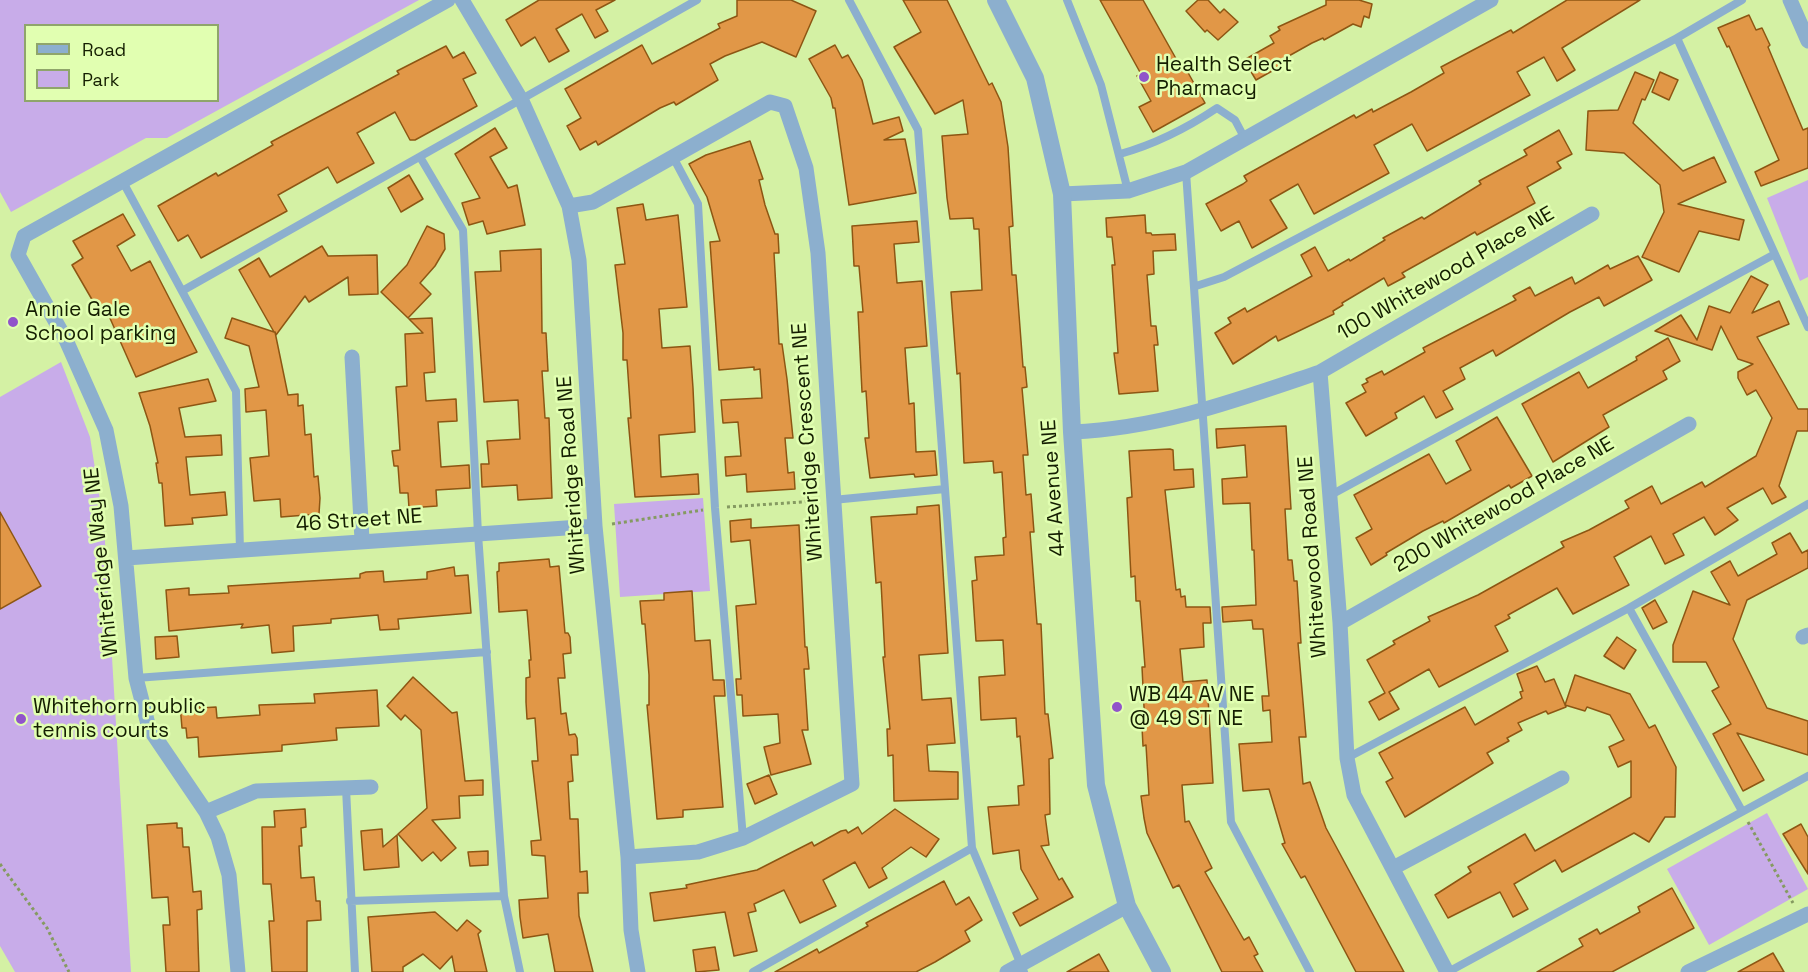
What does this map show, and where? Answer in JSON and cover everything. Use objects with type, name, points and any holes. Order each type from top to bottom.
[{"type":"street","name":"Whiteridge Way NE","points":[[238,972],[229,875],[218,837],[206,812],[149,728],[136,678],[121,506],[106,430],[66,340],[18,255],[24,236],[448,0]]},
{"type":"street","name":"Whiteridge Road NE","points":[[462,0],[522,101],[569,206],[579,260],[595,526],[628,857],[631,930],[638,972]]},
{"type":"street","name":"44 Avenue NE","points":[[996,0],[1035,78],[1062,194],[1072,432],[1096,785],[1127,906],[1161,972]]},
{"type":"street","points":[[1062,194],[1128,191],[1186,172],[1491,0]]},
{"type":"street","points":[[1790,0],[1808,40]]},
{"type":"street","name":"Whiteridge Crescent NE","points":[[569,206],[593,202],[770,102],[784,106],[806,168],[818,253],[852,784],[743,838],[698,852],[628,857]]},
{"type":"street","name":"100 Whitewood Place NE","points":[[1320,372],[1592,214]]},
{"type":"street","points":[[352,357],[362,540]]},
{"type":"street","points":[[1072,432],[1104,431],[1171,420],[1204,412],[1320,372]]},
{"type":"street","name":"Whitewood Road NE","points":[[1320,372],[1328,496],[1340,623],[1347,758],[1354,795],[1448,972]]},
{"type":"street","name":"200 Whitewood Place NE","points":[[1340,623],[1689,424]]},
{"type":"street","name":"46 Street NE","points":[[126,558],[362,540],[595,526]]},
{"type":"street","points":[[1393,868],[1562,778]]},
{"type":"street","points":[[206,812],[256,791],[371,787]]},
{"type":"street","points":[[1017,970],[1127,906]]},
{"type":"street","points":[[1688,972],[1806,920]]},
{"type":"lane","points":[[182,291],[522,101],[697,0]]},
{"type":"lane","points":[[849,0],[918,130],[972,848],[1017,970]]},
{"type":"lane","points":[[1067,0],[1091,53],[1120,154],[1128,191]]},
{"type":"lane","points":[[1196,286],[1224,277],[1677,38],[1742,0]]},
{"type":"lane","points":[[1677,38],[1773,255],[1808,327]]},
{"type":"lane","points":[[1120,154],[1144,147],[1187,128],[1217,108],[1235,120],[1245,139]]},
{"type":"lane","points":[[420,157],[463,230],[478,534],[504,896],[520,972]]},
{"type":"lane","points":[[673,157],[698,204],[715,508],[743,838]]},
{"type":"lane","points":[[1186,172],[1196,286],[1231,822],[1310,972]]},
{"type":"lane","points":[[123,182],[236,391],[240,551]]},
{"type":"lane","points":[[1328,496],[1773,255]]},
{"type":"lane","points":[[833,500],[945,489]]},
{"type":"lane","points":[[1347,758],[1629,608],[1808,504]]},
{"type":"lane","points":[[1629,608],[1742,811]]},
{"type":"lane","points":[[136,678],[487,652]]},
{"type":"lane","points":[[1448,972],[1808,776]]},
{"type":"lane","points":[[346,788],[355,972]]},
{"type":"lane","points":[[753,972],[972,848]]},
{"type":"lane","points":[[350,901],[504,896]]},
{"type":"path","points":[[1742,811],[1806,920]]},
{"type":"path","points":[[0,864],[47,928],[69,972]]},
{"type":"green space","points":[[0,0],[419,0],[167,138],[146,138],[11,212],[0,192]]},
{"type":"green space","points":[[1808,180],[1808,277],[1800,281],[1767,198]]},
{"type":"green space","points":[[61,362],[90,437],[104,525],[131,972],[15,972],[0,946],[0,397]]},
{"type":"green space","points":[[703,498],[710,591],[620,597],[614,504]]},
{"type":"green space","points":[[1767,813],[1808,889],[1709,945],[1667,869]]},
{"type":"building","points":[[539,0],[615,0],[596,10],[608,31],[595,38],[582,14],[556,29],[569,51],[549,62],[535,37],[521,46],[506,20]]},
{"type":"building","points":[[737,0],[791,0],[816,11],[796,57],[762,42],[725,56],[710,64],[718,80],[676,105],[674,102],[660,108],[598,145],[596,141],[580,150],[567,126],[581,118],[565,89],[642,45],[652,64],[720,28],[718,24],[737,16]]},
{"type":"building","points":[[903,0],[947,0],[989,85],[992,83],[1001,102],[1008,147],[1013,226],[1009,227],[1012,275],[1016,275],[1023,367],[1025,367],[1027,387],[1022,388],[1028,455],[1023,455],[1026,495],[1031,494],[1034,532],[1030,532],[1037,624],[1041,624],[1045,714],[1048,714],[1053,758],[1049,759],[1050,814],[1045,815],[1049,845],[1041,846],[1059,880],[1062,878],[1073,897],[1020,926],[1013,913],[1038,899],[1021,869],[1019,850],[993,854],[988,807],[1019,805],[1018,786],[1024,785],[1020,736],[1017,737],[1016,718],[981,720],[979,677],[1005,675],[1003,640],[976,641],[972,581],[977,580],[975,557],[1004,555],[1003,538],[1006,537],[1002,472],[994,473],[993,461],[964,463],[960,373],[957,374],[951,292],[982,290],[979,229],[974,229],[973,218],[950,219],[947,198],[942,136],[968,134],[963,100],[935,114],[894,47],[921,32]]},
{"type":"building","points":[[1100,0],[1143,0],[1183,71],[1186,69],[1205,103],[1153,132],[1139,107],[1151,101],[1137,76],[1141,74]]},
{"type":"building","points":[[1198,0],[1208,0],[1220,13],[1224,9],[1238,22],[1218,40],[1207,30],[1205,32],[1186,11]]},
{"type":"building","points":[[1326,0],[1359,0],[1372,4],[1369,18],[1364,16],[1361,27],[1353,24],[1324,40],[1323,38],[1312,43],[1278,62],[1281,66],[1256,80],[1244,60],[1274,43],[1270,36],[1280,30],[1278,27],[1326,5]]},
{"type":"building","points":[[1567,0],[1640,0],[1562,48],[1575,70],[1557,81],[1544,57],[1517,72],[1530,95],[1427,151],[1412,124],[1374,145],[1389,173],[1314,214],[1298,184],[1270,200],[1287,228],[1252,248],[1239,221],[1221,231],[1206,204],[1243,184],[1247,181],[1244,176],[1354,115],[1356,118],[1372,109],[1373,112],[1411,92],[1444,73],[1441,67],[1511,30],[1513,33]]},
{"type":"building","points":[[1749,15],[1756,30],[1762,28],[1803,130],[1808,128],[1808,168],[1761,186],[1755,172],[1779,160],[1729,46],[1727,47],[1718,28]]},
{"type":"building","points":[[835,45],[842,58],[848,55],[862,80],[873,124],[899,117],[903,131],[884,140],[905,139],[916,193],[849,205],[835,108],[809,59]]},
{"type":"building","points":[[446,46],[453,58],[464,52],[476,73],[463,79],[477,106],[415,140],[410,140],[395,112],[357,133],[374,163],[337,183],[328,167],[278,195],[287,211],[201,258],[188,235],[178,241],[158,206],[216,173],[218,176],[273,145],[271,142],[399,74],[397,71]]},
{"type":"building","points":[[1635,72],[1654,80],[1645,100],[1642,99],[1633,123],[1683,171],[1714,157],[1726,182],[1678,204],[1744,220],[1739,240],[1699,231],[1679,272],[1642,257],[1664,212],[1660,185],[1624,153],[1586,150],[1588,111],[1618,110]]},
{"type":"building","points":[[1660,72],[1678,80],[1669,100],[1652,92]]},
{"type":"building","points":[[495,128],[507,148],[490,157],[508,188],[517,185],[525,225],[487,234],[483,221],[469,225],[462,203],[480,198],[455,154]]},
{"type":"building","points":[[1559,130],[1572,154],[1557,162],[1561,168],[1527,187],[1535,203],[1477,235],[1475,232],[1402,273],[1405,277],[1388,286],[1384,278],[1342,303],[1343,305],[1333,311],[1334,314],[1278,341],[1276,336],[1233,364],[1215,333],[1231,323],[1228,318],[1245,308],[1247,312],[1312,276],[1301,255],[1315,247],[1328,271],[1349,259],[1350,261],[1385,240],[1383,238],[1422,217],[1424,219],[1481,184],[1479,181],[1527,155],[1524,150]]},
{"type":"building","points":[[750,141],[763,179],[759,180],[765,205],[775,234],[778,234],[779,253],[774,253],[779,344],[782,344],[793,438],[785,438],[788,473],[794,472],[795,489],[747,492],[746,474],[726,476],[725,457],[741,456],[738,422],[723,423],[721,400],[762,398],[760,369],[754,370],[754,367],[719,370],[710,242],[720,241],[707,197],[689,164],[706,155]]},
{"type":"building","points":[[409,175],[423,199],[401,212],[388,188]]},
{"type":"building","points":[[643,204],[646,220],[678,215],[687,307],[659,309],[662,348],[690,346],[693,388],[695,432],[659,435],[661,477],[698,474],[699,494],[635,497],[628,418],[631,418],[627,360],[623,360],[623,333],[615,265],[625,264],[617,208]]},
{"type":"building","points":[[123,214],[135,235],[117,246],[131,271],[150,261],[197,352],[136,377],[109,316],[107,317],[98,301],[94,303],[72,265],[83,258],[73,241]]},
{"type":"building","points":[[1145,215],[1146,233],[1175,234],[1176,250],[1153,251],[1154,274],[1147,275],[1151,326],[1156,326],[1158,345],[1154,345],[1158,391],[1119,394],[1114,353],[1118,353],[1112,265],[1115,265],[1112,237],[1107,237],[1106,218]]},
{"type":"building","points":[[917,221],[919,242],[894,244],[897,283],[922,281],[927,346],[905,348],[909,404],[914,403],[916,452],[935,451],[937,475],[915,477],[914,474],[870,478],[865,438],[869,438],[866,391],[862,392],[858,312],[863,312],[859,266],[854,266],[852,226]]},
{"type":"building","points":[[427,226],[444,234],[445,249],[435,266],[420,283],[431,294],[408,318],[381,292],[407,265]]},
{"type":"building","points":[[322,246],[328,256],[377,255],[378,294],[349,295],[348,277],[309,302],[305,296],[276,335],[275,332],[288,395],[298,394],[298,406],[303,405],[305,435],[311,434],[314,477],[318,476],[320,498],[319,514],[281,517],[280,499],[254,501],[250,458],[269,456],[266,410],[246,412],[245,389],[259,387],[249,346],[225,338],[232,318],[274,332],[239,270],[259,258],[270,277]]},
{"type":"building","points":[[541,249],[542,333],[546,333],[548,371],[542,371],[545,418],[549,418],[552,498],[518,500],[517,485],[482,487],[481,464],[489,464],[487,441],[520,439],[518,400],[484,402],[475,272],[501,271],[500,251]]},
{"type":"building","points":[[1638,256],[1652,280],[1604,306],[1599,297],[1496,356],[1493,350],[1460,368],[1465,379],[1443,391],[1453,409],[1436,418],[1424,396],[1395,413],[1397,418],[1366,436],[1346,403],[1366,392],[1362,385],[1368,382],[1366,379],[1382,371],[1384,375],[1425,352],[1423,348],[1516,300],[1513,296],[1530,287],[1535,296],[1572,277],[1575,284],[1608,265],[1610,269]]},
{"type":"building","points":[[1751,276],[1768,285],[1752,313],[1779,301],[1789,324],[1757,337],[1798,409],[1808,409],[1808,431],[1797,431],[1779,486],[1786,497],[1772,504],[1763,488],[1727,508],[1738,520],[1715,535],[1704,517],[1673,534],[1684,555],[1665,564],[1651,536],[1614,557],[1629,585],[1573,614],[1557,588],[1508,615],[1510,618],[1495,626],[1508,651],[1439,687],[1429,669],[1389,692],[1399,709],[1379,720],[1369,702],[1385,693],[1367,660],[1395,644],[1393,641],[1430,621],[1428,617],[1478,595],[1564,547],[1561,542],[1629,508],[1625,501],[1652,486],[1661,504],[1702,482],[1705,487],[1756,456],[1772,418],[1756,390],[1747,395],[1738,378],[1738,372],[1753,364],[1738,359],[1721,326],[1712,350],[1655,331],[1681,315],[1697,340],[1709,306],[1730,313]]},
{"type":"building","points":[[432,318],[435,372],[424,373],[426,401],[456,399],[457,421],[438,422],[441,467],[469,465],[470,488],[436,490],[437,506],[409,508],[408,493],[400,493],[398,466],[394,466],[392,451],[400,450],[396,387],[407,386],[405,334],[423,333],[409,319]]},
{"type":"building","points":[[1668,338],[1680,361],[1663,371],[1667,379],[1603,415],[1609,427],[1553,462],[1522,404],[1579,372],[1588,388],[1637,360],[1636,357]]},
{"type":"building","points":[[208,379],[216,401],[179,408],[185,437],[221,435],[222,455],[186,457],[190,495],[225,492],[227,515],[192,518],[193,524],[165,526],[162,483],[159,483],[156,463],[158,463],[150,426],[139,393]]},
{"type":"building","points":[[1497,417],[1532,476],[1511,488],[1509,485],[1444,523],[1443,521],[1423,531],[1386,553],[1387,555],[1371,565],[1356,538],[1372,529],[1354,495],[1429,454],[1446,484],[1471,470],[1456,441]]},
{"type":"building","points":[[1286,426],[1291,509],[1285,509],[1288,560],[1292,560],[1294,581],[1297,581],[1301,643],[1298,643],[1306,737],[1299,737],[1303,784],[1310,782],[1326,828],[1404,972],[1356,972],[1305,876],[1301,878],[1282,844],[1285,843],[1269,789],[1243,791],[1239,744],[1272,742],[1270,710],[1263,711],[1262,696],[1269,696],[1263,629],[1253,629],[1252,620],[1223,622],[1222,607],[1256,605],[1250,503],[1223,504],[1222,479],[1247,477],[1245,445],[1217,448],[1216,429]]},
{"type":"building","points":[[1173,450],[1174,470],[1193,469],[1194,487],[1165,490],[1176,590],[1180,589],[1181,597],[1185,596],[1186,607],[1210,607],[1211,623],[1203,623],[1204,647],[1180,649],[1183,682],[1207,680],[1213,783],[1182,785],[1185,822],[1189,821],[1212,868],[1205,872],[1244,940],[1249,937],[1258,954],[1254,956],[1263,972],[1222,972],[1179,885],[1173,888],[1147,833],[1144,818],[1141,796],[1149,795],[1146,745],[1143,746],[1142,727],[1145,727],[1142,667],[1145,667],[1140,601],[1136,601],[1135,576],[1131,577],[1127,498],[1132,497],[1129,451]]},
{"type":"building","points":[[939,505],[948,653],[919,655],[922,700],[951,698],[955,743],[927,745],[929,771],[958,772],[958,799],[894,801],[893,755],[888,756],[887,729],[890,729],[883,657],[885,657],[881,582],[876,583],[871,517],[917,514],[917,507]]},
{"type":"building","points":[[0,512],[41,586],[0,609]]},
{"type":"building","points":[[751,519],[751,528],[799,525],[805,647],[807,647],[809,669],[804,669],[808,730],[802,730],[811,764],[771,775],[764,747],[780,743],[778,714],[743,716],[742,695],[737,695],[736,679],[741,679],[736,606],[756,604],[750,540],[731,542],[730,521]]},
{"type":"building","points":[[1790,533],[1802,553],[1808,550],[1808,568],[1747,600],[1733,639],[1767,708],[1808,721],[1808,755],[1737,733],[1764,780],[1743,791],[1713,734],[1731,724],[1712,691],[1719,687],[1706,662],[1673,662],[1673,645],[1693,591],[1730,605],[1711,572],[1730,561],[1738,576],[1777,554],[1772,543]]},
{"type":"building","points":[[549,559],[550,567],[559,566],[565,633],[568,633],[570,637],[571,653],[563,654],[565,678],[558,678],[561,714],[566,713],[569,735],[575,734],[577,738],[578,755],[571,755],[573,781],[568,782],[570,819],[578,819],[580,872],[587,871],[588,893],[578,893],[579,916],[593,972],[555,972],[548,934],[523,938],[520,917],[519,900],[548,898],[545,856],[532,855],[531,841],[541,840],[532,761],[538,761],[535,718],[527,719],[526,678],[530,677],[529,660],[531,660],[527,610],[499,612],[497,572],[499,563]]},
{"type":"building","points":[[454,567],[455,576],[468,575],[471,613],[398,619],[399,629],[380,630],[378,615],[331,619],[331,623],[293,626],[294,651],[272,653],[269,625],[241,628],[243,624],[169,631],[166,590],[189,588],[189,595],[229,593],[228,586],[360,578],[360,574],[366,572],[383,571],[384,582],[427,579],[427,572]]},
{"type":"building","points":[[692,591],[695,641],[710,640],[713,680],[724,680],[725,696],[714,696],[723,807],[683,810],[683,817],[657,819],[647,705],[649,705],[649,675],[645,624],[642,624],[640,601],[664,600],[664,593]]},
{"type":"building","points":[[1655,600],[1667,622],[1653,629],[1642,608]]},
{"type":"building","points":[[177,636],[179,657],[156,659],[155,637]]},
{"type":"building","points":[[1617,637],[1636,650],[1624,669],[1604,656]]},
{"type":"building","points":[[1537,666],[1545,682],[1554,679],[1566,707],[1548,714],[1546,711],[1518,723],[1522,730],[1507,738],[1509,741],[1487,753],[1493,763],[1405,817],[1386,782],[1393,778],[1379,753],[1465,707],[1475,725],[1522,698],[1520,692],[1523,691],[1517,674]]},
{"type":"building","points":[[1575,675],[1630,694],[1649,728],[1655,725],[1676,767],[1675,817],[1665,817],[1649,842],[1634,833],[1562,872],[1555,860],[1514,884],[1528,909],[1513,917],[1500,892],[1448,918],[1435,895],[1471,872],[1468,867],[1525,834],[1535,851],[1631,797],[1631,761],[1618,767],[1609,747],[1624,740],[1610,715],[1587,707],[1585,711],[1565,705]]},
{"type":"building","points":[[413,677],[452,713],[457,712],[465,781],[483,780],[483,795],[459,796],[460,818],[432,820],[456,848],[441,861],[433,852],[422,861],[398,834],[427,808],[421,730],[405,715],[401,720],[387,706]]},
{"type":"building","points":[[377,690],[379,726],[336,728],[337,740],[282,745],[282,751],[199,757],[198,737],[187,738],[186,728],[182,728],[180,705],[199,703],[200,708],[216,707],[217,718],[260,715],[259,705],[315,703],[314,694]]},
{"type":"building","points":[[769,775],[777,794],[755,804],[747,784]]},
{"type":"building","points":[[305,809],[306,827],[301,828],[302,846],[299,846],[301,878],[314,877],[316,901],[320,901],[321,920],[307,921],[307,972],[272,972],[269,921],[274,921],[271,884],[263,884],[262,827],[275,827],[274,811]]},
{"type":"building","points":[[895,809],[939,839],[926,857],[911,847],[882,868],[887,878],[869,888],[855,862],[823,880],[836,906],[800,923],[784,890],[754,904],[756,911],[748,913],[757,951],[734,956],[725,912],[654,921],[650,893],[687,888],[686,885],[757,870],[812,842],[814,846],[841,831],[846,830],[848,833],[858,827],[862,834]]},
{"type":"building","points":[[177,823],[177,828],[182,828],[183,847],[189,847],[193,892],[201,891],[202,909],[197,910],[199,972],[166,972],[163,925],[170,925],[168,897],[152,898],[147,825]]},
{"type":"building","points":[[1801,824],[1808,837],[1808,874],[1783,834]]},
{"type":"building","points":[[382,829],[383,847],[397,835],[399,867],[364,870],[361,831]]},
{"type":"building","points":[[488,851],[488,865],[470,866],[468,852]]},
{"type":"building","points":[[944,881],[956,905],[969,897],[982,920],[965,931],[970,941],[935,962],[916,972],[775,972],[817,949],[819,953],[868,926],[866,923]]},
{"type":"building","points":[[1672,888],[1694,928],[1612,972],[1537,972],[1583,946],[1579,939],[1597,929],[1600,934],[1640,912],[1638,907]]},
{"type":"building","points":[[435,912],[457,931],[467,920],[481,931],[478,934],[487,972],[455,972],[452,956],[440,969],[423,954],[403,967],[403,972],[372,972],[368,917]]},
{"type":"building","points":[[715,947],[719,970],[696,972],[693,950]]},
{"type":"building","points":[[1773,953],[1784,972],[1738,972]]},
{"type":"building","points":[[1099,954],[1109,972],[1067,972]]},
{"type":"place","name":"Health Select Pharmacy","points":[[1144,77]]},
{"type":"place","name":"Annie Gale School parking","points":[[13,322]]},
{"type":"place","name":"WB 44 AV NE @ 49 ST NE","points":[[1117,707]]},
{"type":"place","name":"Whitehorn public tennis courts","points":[[21,719]]}]
